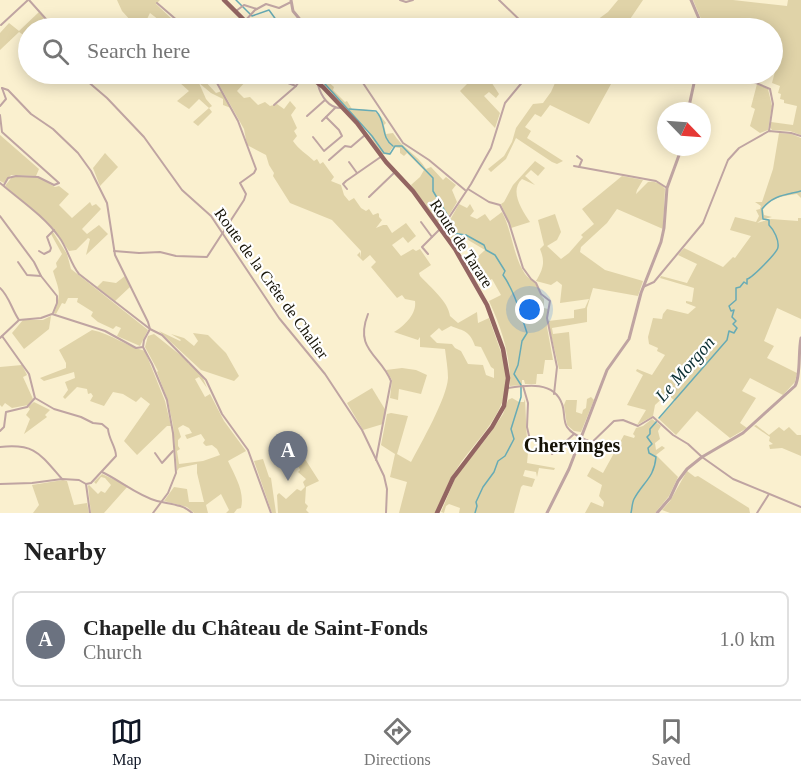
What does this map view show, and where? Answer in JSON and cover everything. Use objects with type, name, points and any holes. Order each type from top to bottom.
[{"type":"main road","points":[[224,0],[241,18]]},
{"type":"main road","points":[[319,84],[323,87]]},
{"type":"main road","name":"Route de Tarare","points":[[319,84],[366,134],[395,172],[413,191],[463,260],[492,316],[505,357],[508,388],[498,418],[453,478],[438,513]]},
{"type":"street","points":[[1,25],[29,0],[45,18]]},
{"type":"street","points":[[400,0],[406,2],[414,0]]},
{"type":"street","points":[[499,0],[518,18]]},
{"type":"street","points":[[686,0],[692,2],[700,18]]},
{"type":"street","points":[[247,18],[266,4],[279,8],[291,1],[293,11],[299,18]]},
{"type":"street","points":[[157,3],[174,18]]},
{"type":"street","points":[[236,12],[242,6],[257,9]]},
{"type":"street","name":"Route de la Crête de Chalier","points":[[91,84],[144,137],[182,190],[212,216],[279,318],[325,374],[362,430],[376,460],[386,483],[386,513]]},
{"type":"street","points":[[114,251],[160,252],[176,256],[205,258],[246,197],[240,181],[256,171],[238,121],[218,84]]},
{"type":"street","points":[[274,105],[296,86],[291,84]]},
{"type":"street","points":[[318,84],[325,100],[335,108],[343,108]]},
{"type":"street","points":[[364,84],[399,138],[467,190],[489,202],[500,205],[509,223],[523,268],[536,283],[541,294],[549,301],[547,318],[556,367],[554,394]]},
{"type":"street","points":[[428,254],[422,247],[440,230],[467,190],[488,155],[505,104],[521,84]]},
{"type":"street","points":[[690,102],[694,84]]},
{"type":"street","points":[[758,84],[770,89],[773,104],[769,131]]},
{"type":"street","points":[[0,106],[6,99],[2,88],[8,90],[31,114],[53,129],[78,153],[91,171],[107,203],[114,251],[143,309],[150,329],[143,347],[167,400],[173,433],[176,466],[174,480],[153,513]]},
{"type":"street","points":[[307,116],[325,100]]},
{"type":"street","points":[[322,121],[335,108]]},
{"type":"street","points":[[0,115],[2,132],[59,183],[54,185],[38,177],[16,176],[8,178],[4,186]]},
{"type":"street","points":[[313,138],[324,151],[342,136],[326,117]]},
{"type":"street","points":[[643,287],[654,282],[703,223],[730,157],[746,142],[769,131],[801,136]]},
{"type":"street","points":[[329,160],[345,146],[351,147],[366,134]]},
{"type":"street","points":[[347,189],[343,184],[382,156]]},
{"type":"street","points":[[577,156],[582,160],[580,166]]},
{"type":"street","points":[[547,513],[567,473],[607,370],[627,344],[643,287],[663,237],[667,188],[678,156]]},
{"type":"street","points":[[349,162],[357,173]]},
{"type":"street","points":[[574,166],[656,180],[667,188]]},
{"type":"street","points":[[369,197],[395,172]]},
{"type":"street","points":[[0,183],[54,230],[79,274],[162,336],[206,380],[218,407],[249,450],[271,513]]},
{"type":"street","points":[[0,216],[57,298],[52,314]]},
{"type":"street","points":[[421,222],[432,237]]},
{"type":"street","points":[[39,251],[44,254],[50,251],[47,237],[54,230]]},
{"type":"street","points":[[18,262],[27,275],[41,276]]},
{"type":"street","points":[[0,288],[20,320]]},
{"type":"street","points":[[0,484],[62,479],[91,483],[116,453],[106,427],[102,424],[54,409],[35,398],[29,374],[1,337],[20,320],[41,318],[52,314],[105,331],[133,346],[143,347]]},
{"type":"street","points":[[368,315],[364,325],[366,346],[391,381],[376,460]]},
{"type":"street","points":[[657,513],[670,498],[682,474],[702,457],[743,433],[800,381],[798,354],[801,338]]},
{"type":"street","points":[[521,385],[528,403],[527,428],[530,440]]},
{"type":"street","points":[[508,388],[538,385],[554,394],[562,404],[566,426],[574,434],[591,442]]},
{"type":"street","points":[[0,431],[4,427],[6,412],[27,407],[35,398]]},
{"type":"street","points":[[582,452],[614,421],[623,420],[638,426],[653,417],[673,435],[736,480],[801,507]]},
{"type":"street","points":[[552,454],[574,434]]},
{"type":"street","points":[[0,447],[19,445],[30,448],[42,457],[62,479]]},
{"type":"street","points":[[155,453],[160,462],[164,463],[173,451]]},
{"type":"street","points":[[102,472],[125,483],[142,496],[185,508],[192,513]]},
{"type":"street","points":[[86,484],[90,513]]},
{"type":"street","points":[[757,513],[769,494]]},
{"type":"shaded area","points":[[117,0],[160,0],[156,4],[171,18],[156,18],[150,13],[148,18],[128,18]]},
{"type":"shaded area","points":[[618,0],[643,0],[631,18],[600,18]]},
{"type":"shaded area","points":[[693,0],[733,0],[787,6],[788,0],[801,0],[801,135],[790,131],[772,130],[770,127],[771,122],[793,125],[797,106],[784,103],[784,100],[780,99],[781,94],[778,93],[780,86],[775,84],[783,84],[783,18],[701,18]]},
{"type":"shaded area","points":[[39,12],[44,18],[33,18]]},
{"type":"shaded area","points":[[9,23],[18,30],[18,33],[0,50],[0,33]]},
{"type":"shaded area","points":[[181,84],[199,84],[212,106],[209,108],[199,99],[189,109],[177,101],[189,91]]},
{"type":"shaded area","points":[[200,84],[208,84],[216,93],[222,91],[231,108],[223,105],[223,99]]},
{"type":"shaded area","points":[[219,84],[243,84],[237,91],[244,98],[250,97],[258,105],[265,102],[270,106],[277,104],[284,109],[290,101],[296,108],[291,115],[297,128],[294,131],[297,136],[293,141],[295,144],[314,161],[317,159],[320,164],[323,162],[334,177],[331,181],[341,185],[349,201],[354,198],[361,208],[366,211],[369,209],[373,215],[379,214],[382,220],[376,228],[387,225],[392,233],[406,223],[416,236],[408,243],[403,237],[392,245],[401,256],[413,249],[416,251],[420,249],[431,265],[419,273],[420,276],[443,300],[450,316],[458,323],[477,312],[478,323],[489,318],[504,362],[507,377],[506,392],[494,419],[451,478],[436,513],[399,513],[407,482],[390,477],[395,454],[381,445],[387,414],[408,416],[397,454],[411,462],[447,387],[445,349],[420,347],[420,337],[418,340],[394,332],[412,315],[415,301],[405,299],[402,295],[397,298],[371,267],[376,262],[370,255],[363,261],[357,255],[360,252],[361,258],[361,251],[332,220],[290,203],[273,176],[274,173],[266,155],[247,145],[244,129]],"holes":[[[451,326],[469,334],[475,346],[481,347],[494,369],[494,378],[486,375],[483,365],[468,364],[461,351],[452,344],[437,343],[430,336],[439,328],[442,331]]]},
{"type":"shaded area","points":[[323,84],[331,84],[334,87],[333,90],[345,102],[347,101],[352,109],[376,112],[386,123],[384,125],[386,134],[393,133],[426,169],[431,167],[443,180],[446,177],[456,185],[452,190],[457,202],[442,227],[411,185],[424,170],[407,153],[404,156],[400,153],[400,148],[393,147],[390,155],[382,154],[370,133]]},
{"type":"shaded area","points":[[467,84],[492,84],[499,94],[496,98],[489,92],[484,96],[500,113],[495,128],[460,91]]},
{"type":"shaded area","points":[[555,84],[611,84],[589,124],[550,105],[541,117],[535,114],[525,127],[531,131],[527,138],[563,161],[557,164],[552,162],[516,138],[506,159],[491,172],[488,169],[504,156],[512,142],[516,128],[533,104],[543,103]]},
{"type":"shaded area","points":[[757,84],[768,89],[772,106],[768,130],[760,133],[750,126],[755,109],[751,107]]},
{"type":"shaded area","points":[[209,108],[212,112],[198,126],[193,122]]},
{"type":"shaded area","points":[[779,133],[801,138],[801,198],[797,194],[774,200],[763,209],[764,215],[772,217],[757,223],[771,219],[798,221],[798,218],[801,218],[801,319],[777,308],[764,341],[774,346],[767,358],[797,373],[795,382],[783,395],[750,378],[742,391],[756,398],[740,423],[747,428],[730,438],[697,411],[676,435],[659,419],[675,401],[667,394],[655,405],[653,416],[637,425],[646,410],[627,405],[643,375],[636,371],[637,369],[652,375],[665,355],[657,351],[658,348],[649,344],[648,337],[653,318],[662,319],[667,309],[688,314],[696,307],[686,303],[686,301],[692,302],[694,288],[660,278],[661,276],[687,283],[697,264],[678,255],[684,248],[723,267],[733,257],[735,258],[751,236],[730,230],[735,217],[756,222],[759,216],[756,210],[761,206],[755,202],[762,202],[773,169]]},
{"type":"shaded area","points":[[0,135],[39,169],[36,176],[11,175],[4,183],[0,181]]},
{"type":"shaded area","points":[[105,153],[118,167],[100,186],[93,168]]},
{"type":"shaded area","points":[[535,161],[545,168],[538,176],[531,170],[525,176],[535,185],[522,179],[517,189],[518,200],[530,222],[511,228],[501,204],[513,185]]},
{"type":"shaded area","points":[[622,176],[643,180],[636,194],[648,182],[658,183],[665,189],[663,229],[617,209],[607,223],[581,247],[580,252],[605,270],[643,281],[638,296],[593,288],[587,308],[587,322],[552,328],[553,334],[569,332],[572,369],[559,369],[548,321],[574,318],[574,310],[585,308],[589,299],[560,303],[562,285],[557,281],[551,285],[536,281],[543,261],[540,249],[544,245],[538,220],[555,214],[561,232],[557,240],[547,246],[561,259],[583,237],[581,235],[594,224],[582,209]]},
{"type":"shaded area","points":[[12,177],[38,177],[55,187],[59,186],[69,194],[59,205],[72,218],[90,202],[92,206],[96,204],[101,209],[82,229],[87,234],[99,225],[108,234],[86,255],[90,239],[88,238],[76,250],[69,251],[53,228],[5,186]]},
{"type":"shaded area","points":[[459,204],[467,208],[470,204],[474,211],[470,216],[477,219],[485,214],[490,221],[502,212],[521,267],[535,283],[544,299],[544,308],[548,309],[547,327],[553,360],[545,360],[543,374],[537,374],[536,384],[525,384],[522,380],[522,385],[510,386],[509,364],[504,342],[489,301],[501,295],[492,279],[480,285],[464,260],[469,255],[473,261],[485,250],[463,237],[451,238],[446,227]]},
{"type":"shaded area","points":[[53,232],[67,254],[71,269],[148,330],[140,346],[117,336],[121,328],[116,326],[113,329],[98,322],[91,316],[93,312],[77,302],[78,298],[68,298],[56,314],[54,313],[59,291],[53,271],[62,254],[51,234]]},
{"type":"shaded area","points":[[125,276],[130,287],[115,301],[97,287],[103,281],[116,283]]},
{"type":"shaded area","points":[[51,316],[49,329],[24,349],[12,333],[23,320],[43,320]]},
{"type":"shaded area","points":[[92,330],[145,351],[165,401],[171,426],[167,426],[137,455],[124,441],[150,404],[141,397],[136,402],[123,394],[113,392],[104,406],[90,401],[93,396],[91,393],[88,394],[87,389],[77,387],[65,399],[63,397],[68,390],[65,382],[75,378],[74,372],[44,381],[40,378],[66,368],[66,363],[59,350]]},
{"type":"shaded area","points":[[159,331],[180,341],[171,334],[184,338],[194,346],[198,341],[193,333],[208,335],[226,353],[239,376],[234,381],[201,370]]},
{"type":"shaded area","points":[[154,334],[189,362],[188,364],[190,363],[202,376],[207,388],[199,377],[195,379],[205,397],[210,394],[224,421],[246,451],[228,461],[242,496],[241,508],[234,513],[226,513],[229,510],[221,494],[206,505],[208,513],[194,513],[187,507],[164,501],[174,487],[187,489],[189,502],[204,502],[197,464],[179,468],[177,471],[173,425],[168,401],[158,371],[145,347],[148,336]],"holes":[[[183,425],[192,433],[185,435],[187,439],[201,434],[205,440],[203,443],[206,446],[212,445],[220,455],[203,461],[179,464],[177,451],[180,449],[178,440],[181,437],[178,428]]]},
{"type":"shaded area","points":[[22,365],[27,375],[23,377],[33,399],[28,405],[12,408],[5,403],[2,407],[0,405],[0,367]]},
{"type":"shaded area","points":[[402,368],[416,370],[427,375],[421,394],[399,389],[398,400],[390,398],[392,380],[386,370]]},
{"type":"shaded area","points":[[372,388],[386,411],[383,424],[363,430],[347,403]]},
{"type":"shaded area","points":[[591,397],[594,400],[581,432],[574,431],[567,425],[564,405],[566,400],[577,400],[576,412],[582,414],[586,408],[587,399]]},
{"type":"shaded area","points":[[512,398],[519,402],[524,402],[525,399],[527,441],[529,443],[527,463],[555,468],[554,470],[539,468],[537,477],[536,472],[525,470],[523,476],[535,479],[532,487],[523,485],[521,487],[514,513],[459,513],[460,508],[449,504],[444,513],[441,512],[456,476],[489,435],[503,414],[508,400]]},
{"type":"shaded area","points":[[34,402],[50,410],[45,415],[47,417],[24,434],[30,419],[26,415],[30,409],[28,407]]},
{"type":"shaded area","points":[[652,419],[661,426],[658,431],[660,439],[655,443],[656,450],[662,446],[665,448],[656,455],[678,477],[669,496],[655,513],[585,513],[591,502],[603,507],[604,502],[599,496],[602,485],[587,476],[592,467],[603,473],[624,435],[634,438],[636,428]]},
{"type":"shaded area","points":[[756,425],[769,435],[779,427],[784,431],[789,427],[797,435],[801,435],[801,456],[782,448],[770,449],[769,445],[773,444],[769,441],[770,437],[754,426]]},
{"type":"shaded area","points":[[263,459],[271,478],[276,513],[272,513],[254,461]]},
{"type":"shaded area","points":[[305,459],[319,481],[306,487],[305,503],[309,513],[278,513],[277,495],[279,493],[286,499],[297,489],[301,491],[305,487],[303,482],[306,479],[298,472],[300,470],[297,462]]},
{"type":"shaded area","points":[[687,471],[749,508],[750,513],[670,513],[662,510],[670,501]]},
{"type":"shaded area","points":[[102,474],[128,486],[104,513],[91,513],[88,486],[98,494],[101,491],[105,493],[111,485],[101,477],[96,484],[94,482]]},
{"type":"shaded area","points":[[67,481],[74,505],[87,503],[89,513],[33,513],[39,505],[32,485]]},
{"type":"waterway","points":[[236,0],[252,16],[269,10],[275,18]]},
{"type":"waterway","points":[[325,84],[372,136],[384,153],[390,154],[395,146],[402,146],[433,178],[433,191],[452,223],[451,233],[466,235],[484,245],[486,250],[495,255],[505,271],[503,275],[517,303],[527,333],[522,341],[514,374],[521,385],[521,397],[511,429],[514,439],[483,487],[476,502],[475,513]]},
{"type":"waterway","points":[[349,109],[376,111],[386,138],[393,146]]},
{"type":"waterway","name":"Le Morgon","points":[[659,418],[727,340],[729,331],[734,333],[737,328],[733,324],[736,321],[732,317],[734,310],[731,311],[729,306],[736,300],[736,288],[744,282],[747,284],[747,279],[759,270],[777,250],[777,238],[769,225],[769,220],[763,219],[762,209],[775,198],[801,191]]},
{"type":"waterway","name":"Le Morgon","points":[[631,513],[634,499],[651,475],[655,464],[656,457],[649,453],[648,448],[652,444],[647,437],[657,421]]},
{"type":"place","name":"Chapelle du Château de Saint-Fonds","points":[[288,481]]},
{"type":"district","name":"Chervinges","points":[[572,445]]}]
